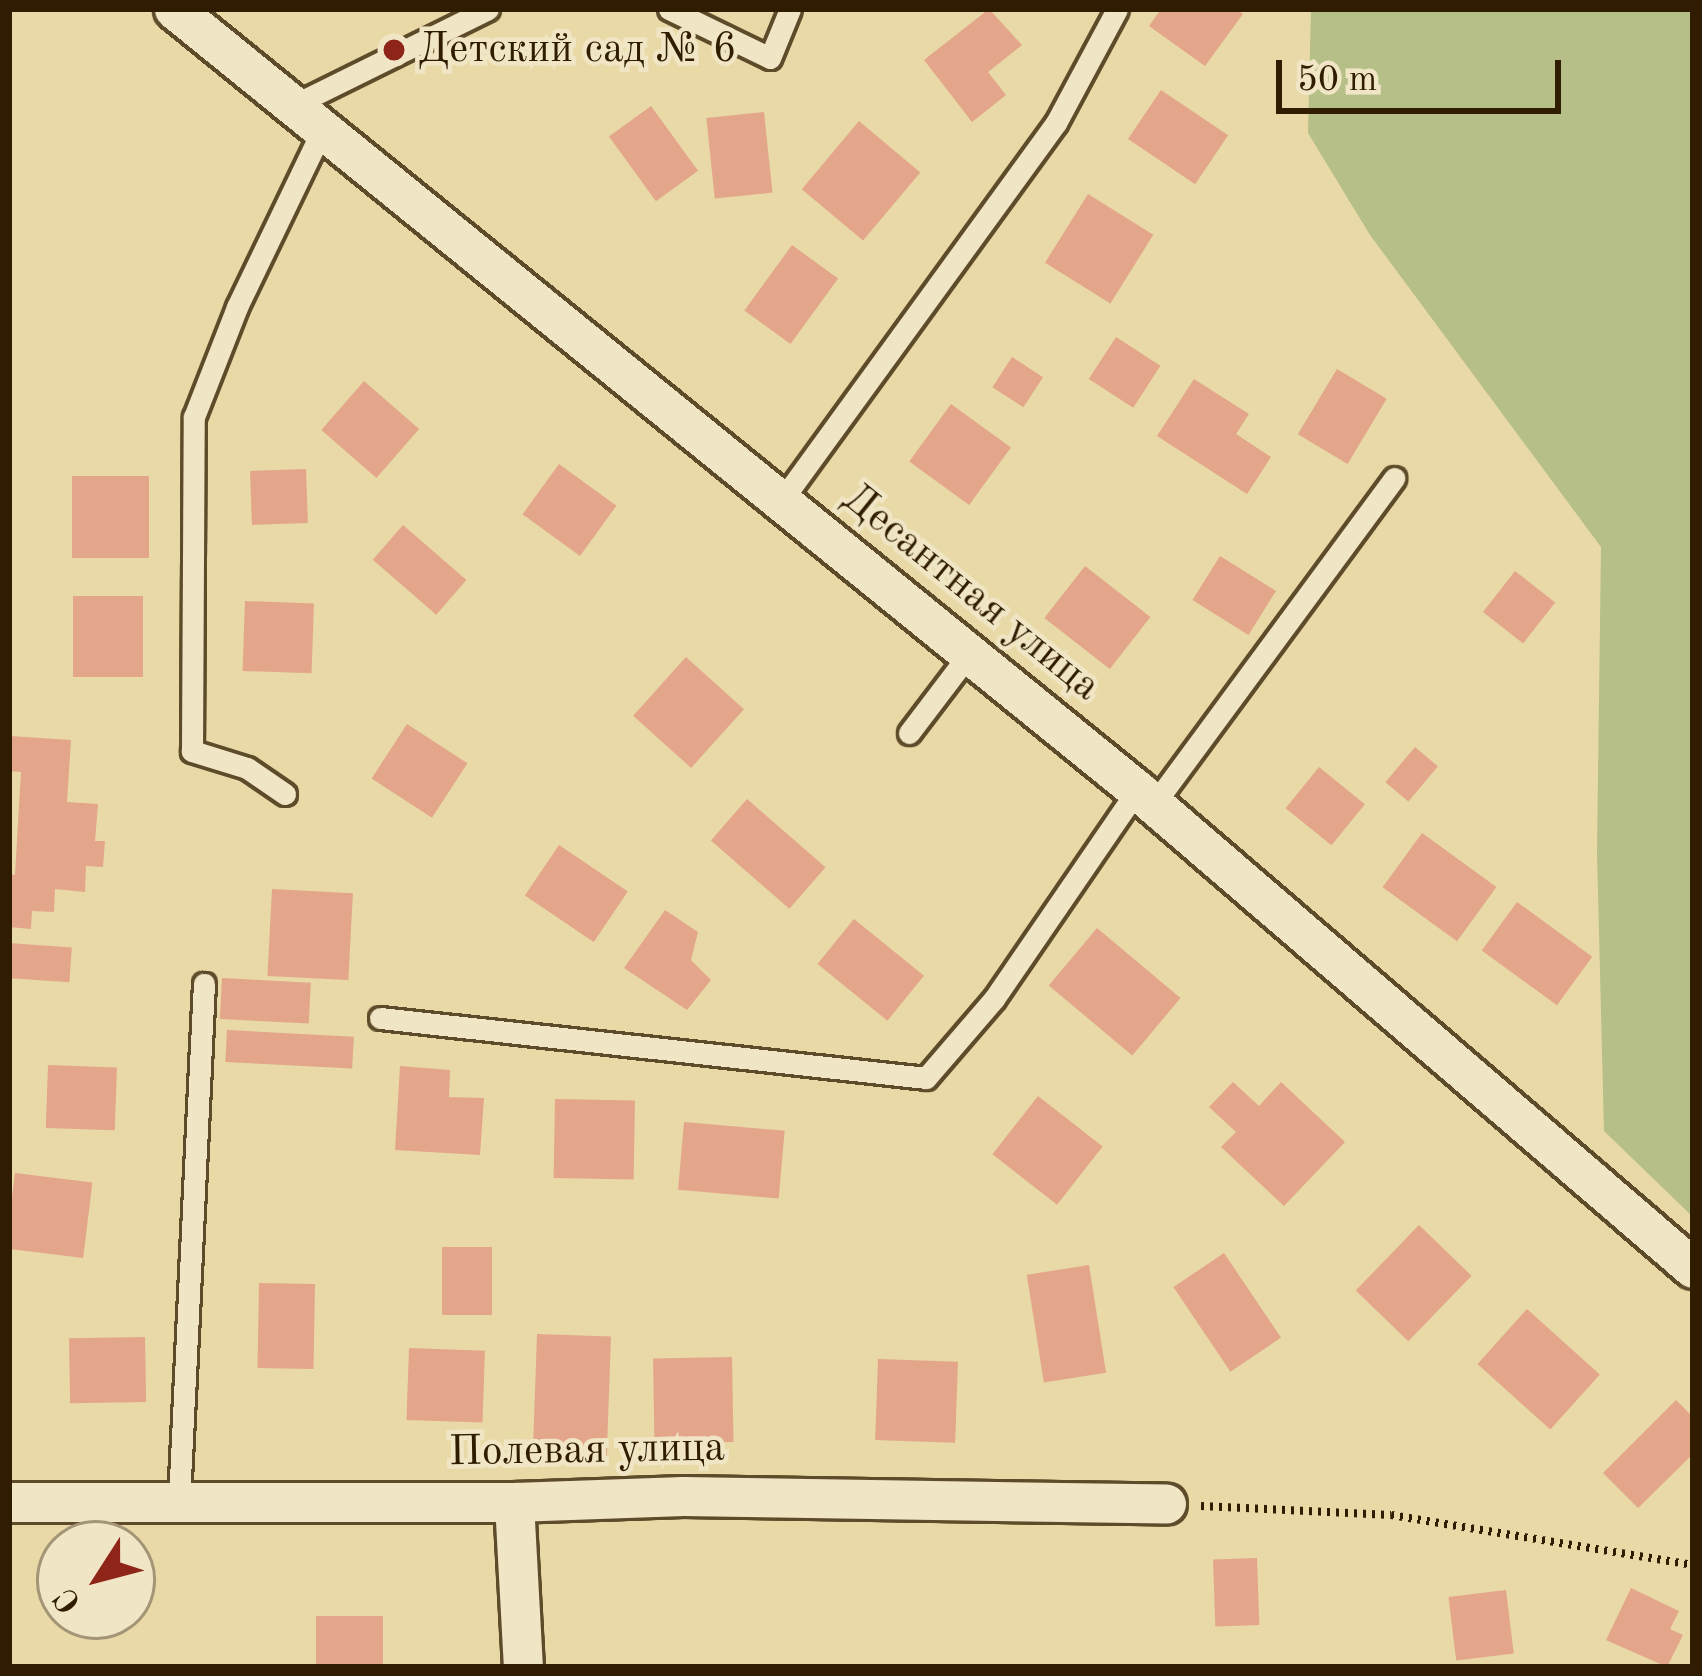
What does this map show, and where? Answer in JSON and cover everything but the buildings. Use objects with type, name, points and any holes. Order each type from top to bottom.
[{"type":"street","name":"Десантная улица","points":[[174,9],[1145,797],[1693,1268]]},
{"type":"street","name":"Полевая улица","points":[[9,1502],[514,1502],[682,1496],[1166,1504]]},
{"type":"street","points":[[514,1502],[523,1667]]},
{"type":"lane","points":[[285,794],[247,768],[193,751],[194,417],[310,115],[488,9]]},
{"type":"lane","points":[[669,9],[770,58],[790,9]]},
{"type":"lane","points":[[782,500],[1056,123],[1117,9]]},
{"type":"lane","points":[[380,1018],[926,1078],[994,999],[1394,478]]},
{"type":"lane","points":[[909,733],[969,654]]},
{"type":"lane","points":[[179,1500],[203,984]]},
{"type":"path","points":[[1166,1504],[1391,1515],[1693,1565]]},
{"type":"green space","points":[[1311,9],[1693,9],[1693,1217],[1604,1131],[1597,852],[1601,547],[1370,235],[1308,133]]},
{"type":"place","name":"Детский сад № 6","points":[[394,50]]}]
